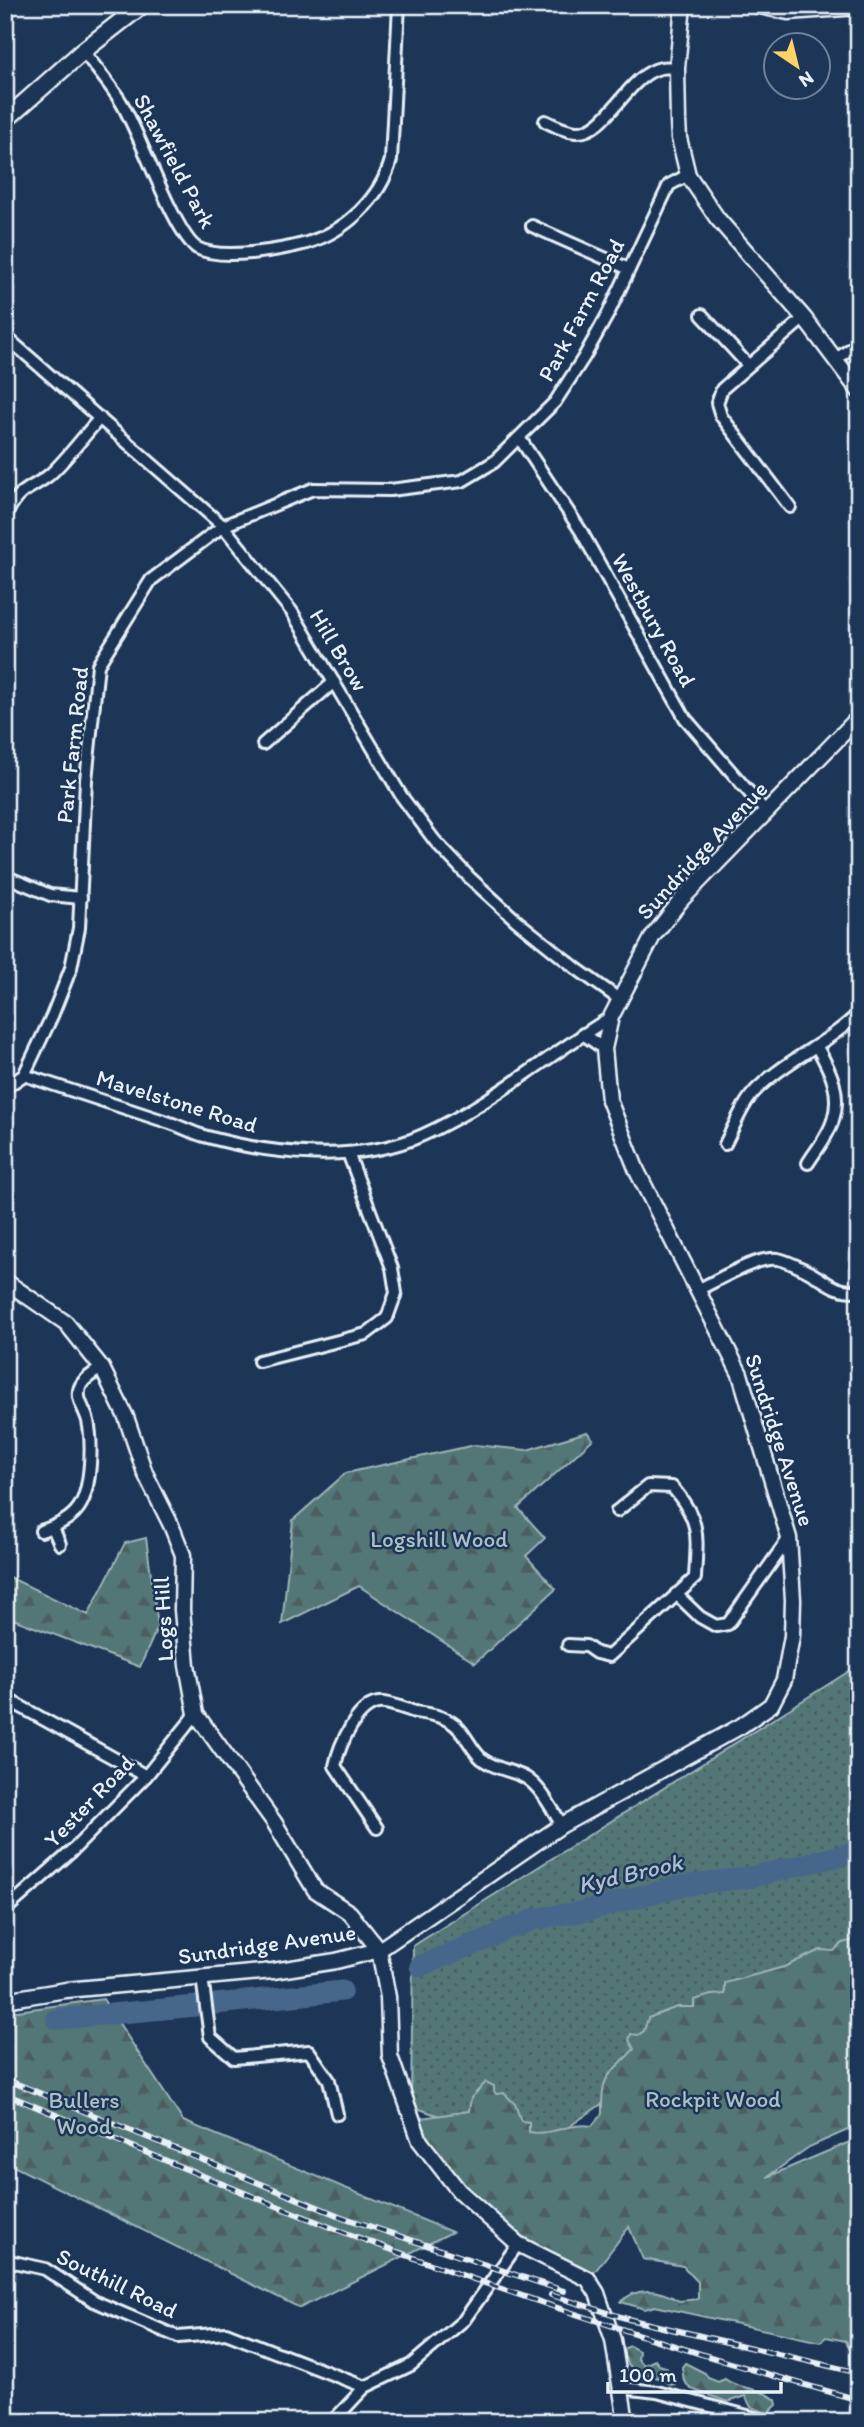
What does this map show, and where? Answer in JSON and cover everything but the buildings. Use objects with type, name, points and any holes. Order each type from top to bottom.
[{"type":"main road","points":[[5,120],[83,51],[142,5]]},
{"type":"street","name":"Shawfield Park","points":[[83,51],[121,102],[172,211],[192,244],[205,251],[225,254],[285,248],[316,240],[340,227],[370,200],[386,176],[391,160],[399,5]]},
{"type":"street","points":[[683,5],[677,68],[679,138],[688,175],[717,218],[804,318],[859,391]]},
{"type":"street","points":[[755,5],[788,12],[859,7]]},
{"type":"street","points":[[545,121],[578,132],[598,124],[644,76],[660,68],[677,68]]},
{"type":"street","name":"Park Farm Road","points":[[24,1075],[71,968],[79,928],[86,779],[98,665],[151,580],[223,526],[313,489],[390,491],[462,481],[494,462],[555,402],[608,314],[669,185],[688,175]]},
{"type":"street","points":[[532,226],[629,269]]},
{"type":"street","points":[[702,315],[748,365]]},
{"type":"street","points":[[790,507],[721,416],[717,403],[722,389],[804,318]]},
{"type":"street","name":"Hill Brow","points":[[5,336],[223,526],[292,612],[402,797],[435,841],[517,921],[619,999]]},
{"type":"street","points":[[836,359],[859,343]]},
{"type":"street","points":[[5,517],[12,502],[24,490],[48,476],[100,418]]},
{"type":"street","name":"Westbury Road","points":[[520,439],[581,531],[685,718],[766,812]]},
{"type":"street","points":[[263,744],[334,682]]},
{"type":"street","name":"Sundridge Avenue","points":[[5,2000],[66,1990],[273,1970],[324,1963],[379,1950],[562,1825],[741,1726],[771,1705],[784,1680],[792,1636],[793,1600],[789,1538],[740,1374],[629,1151],[609,1100],[604,1049],[611,1017],[653,936],[682,899],[859,717]]},
{"type":"street","points":[[5,876],[50,895],[81,898]]},
{"type":"street","points":[[725,1144],[756,1089],[817,1047],[859,1013]]},
{"type":"street","name":"Mavelstone Road","points":[[24,1075],[202,1136],[271,1150],[348,1153],[387,1147],[420,1136],[455,1119],[527,1076],[583,1034],[611,1017]]},
{"type":"street","points":[[583,1034],[604,1049]]},
{"type":"street","points":[[808,1163],[833,1121],[836,1098],[833,1075],[817,1047]]},
{"type":"street","points":[[5,1087],[24,1075]]},
{"type":"street","points":[[259,1361],[366,1334],[387,1318],[396,1293],[392,1268],[348,1153]]},
{"type":"street","points":[[697,1290],[746,1266],[767,1259],[780,1259],[810,1272],[830,1287],[846,1292],[859,1291]]},
{"type":"street","name":"Logs Hill","points":[[5,1281],[66,1323],[102,1368],[126,1417],[145,1473],[172,1525],[183,1555],[182,1610],[187,1665],[196,1714],[274,1822],[316,1890],[350,1913],[379,1950]]},
{"type":"street","points":[[41,1531],[53,1528],[74,1514],[83,1502],[87,1491],[90,1436],[88,1421],[78,1395],[81,1385],[102,1368]]},
{"type":"street","points":[[568,1645],[586,1646],[596,1653],[609,1656],[695,1578],[697,1531],[688,1505],[672,1488],[648,1486],[617,1511]]},
{"type":"street","points":[[53,1528],[60,1544]]},
{"type":"street","points":[[676,1594],[700,1617],[716,1626],[727,1624],[789,1538]]},
{"type":"street","points":[[5,1698],[146,1776]]},
{"type":"street","points":[[377,1828],[335,1766],[348,1731],[362,1712],[374,1704],[384,1702],[437,1715],[454,1723],[479,1757],[494,1768],[525,1777],[537,1787],[562,1825]]},
{"type":"street","name":"Yester Road","points":[[5,1910],[72,1851],[146,1776],[196,1714]]},
{"type":"street","points":[[379,1950],[388,1997],[390,2056],[420,2141],[459,2191],[518,2244],[588,2279],[597,2293],[613,2340],[626,2422]]},
{"type":"street","points":[[202,1977],[210,2037],[234,2058],[309,2051],[329,2080],[337,2113]]},
{"type":"street","points":[[332,2422],[365,2387],[411,2365],[464,2320],[518,2244]]},
{"type":"street","name":"Southill Road","points":[[5,2260],[45,2269],[94,2301],[178,2337],[226,2333],[365,2387]]},
{"type":"street","points":[[622,2388],[657,2392],[770,2422]]},
{"type":"green space","name":"Logshill Wood","points":[[587,1432],[593,1439],[518,1508],[545,1538],[526,1556],[556,1589],[475,1663],[359,1586],[282,1624],[293,1520],[346,1473],[475,1445],[527,1450]]},
{"type":"green space","points":[[146,1538],[158,1626],[140,1667],[5,1616],[5,1575],[88,1615],[125,1543]]},
{"type":"green space","points":[[859,1665],[859,2013],[680,2049],[536,2150],[411,2106],[413,1946]]},
{"type":"green space","name":"Rockpit Wood","points":[[859,1939],[859,2125],[809,2147],[767,2177],[859,2138],[859,2351],[849,2348],[846,2341],[826,2337],[820,2342],[655,2306],[645,2309],[621,2302],[641,2291],[657,2292],[679,2301],[698,2299],[698,2282],[683,2266],[643,2259],[629,2227],[593,2274],[521,2239],[463,2184],[427,2138],[421,2118],[469,2111],[471,2098],[486,2082],[494,2086],[496,2094],[504,2093],[515,2104],[521,2121],[529,2122],[529,2132],[592,2126],[602,2114],[603,2090],[608,2076],[634,2049],[629,2040],[631,2034],[638,2035],[644,2031],[648,2018],[677,2007],[694,2007],[694,2000],[725,1994],[725,1983],[784,1967],[820,1950],[834,1951],[842,1943]]},
{"type":"green space","name":"Bullers Wood","points":[[103,1999],[183,2121],[452,2232],[300,2308],[5,2162],[5,2015],[10,2012]]},
{"type":"green space","points":[[630,2346],[639,2351],[638,2359],[644,2365],[655,2360],[666,2367],[675,2378],[675,2384],[671,2385],[629,2365],[623,2349]]},
{"type":"green space","points":[[685,2363],[718,2382],[725,2379],[762,2392],[776,2400],[777,2405],[768,2413],[751,2407],[745,2396],[728,2402],[691,2389],[684,2381],[682,2367]]},
{"type":"waterway","name":"Kyd Brook","points":[[420,1966],[534,1919],[586,1911],[680,1886],[752,1877],[859,1851]]},
{"type":"waterway","name":"Kyd Brook","points":[[215,2004],[342,1991]]},
{"type":"waterway","name":"Kyd Brook","points":[[57,2019],[196,2006]]},
{"type":"railway","points":[[5,2079],[342,2217],[564,2291]]},
{"type":"railway","points":[[5,2094],[289,2211],[460,2275],[659,2341],[859,2400]]},
{"type":"railway","points":[[551,2295],[628,2319],[859,2373]]}]
